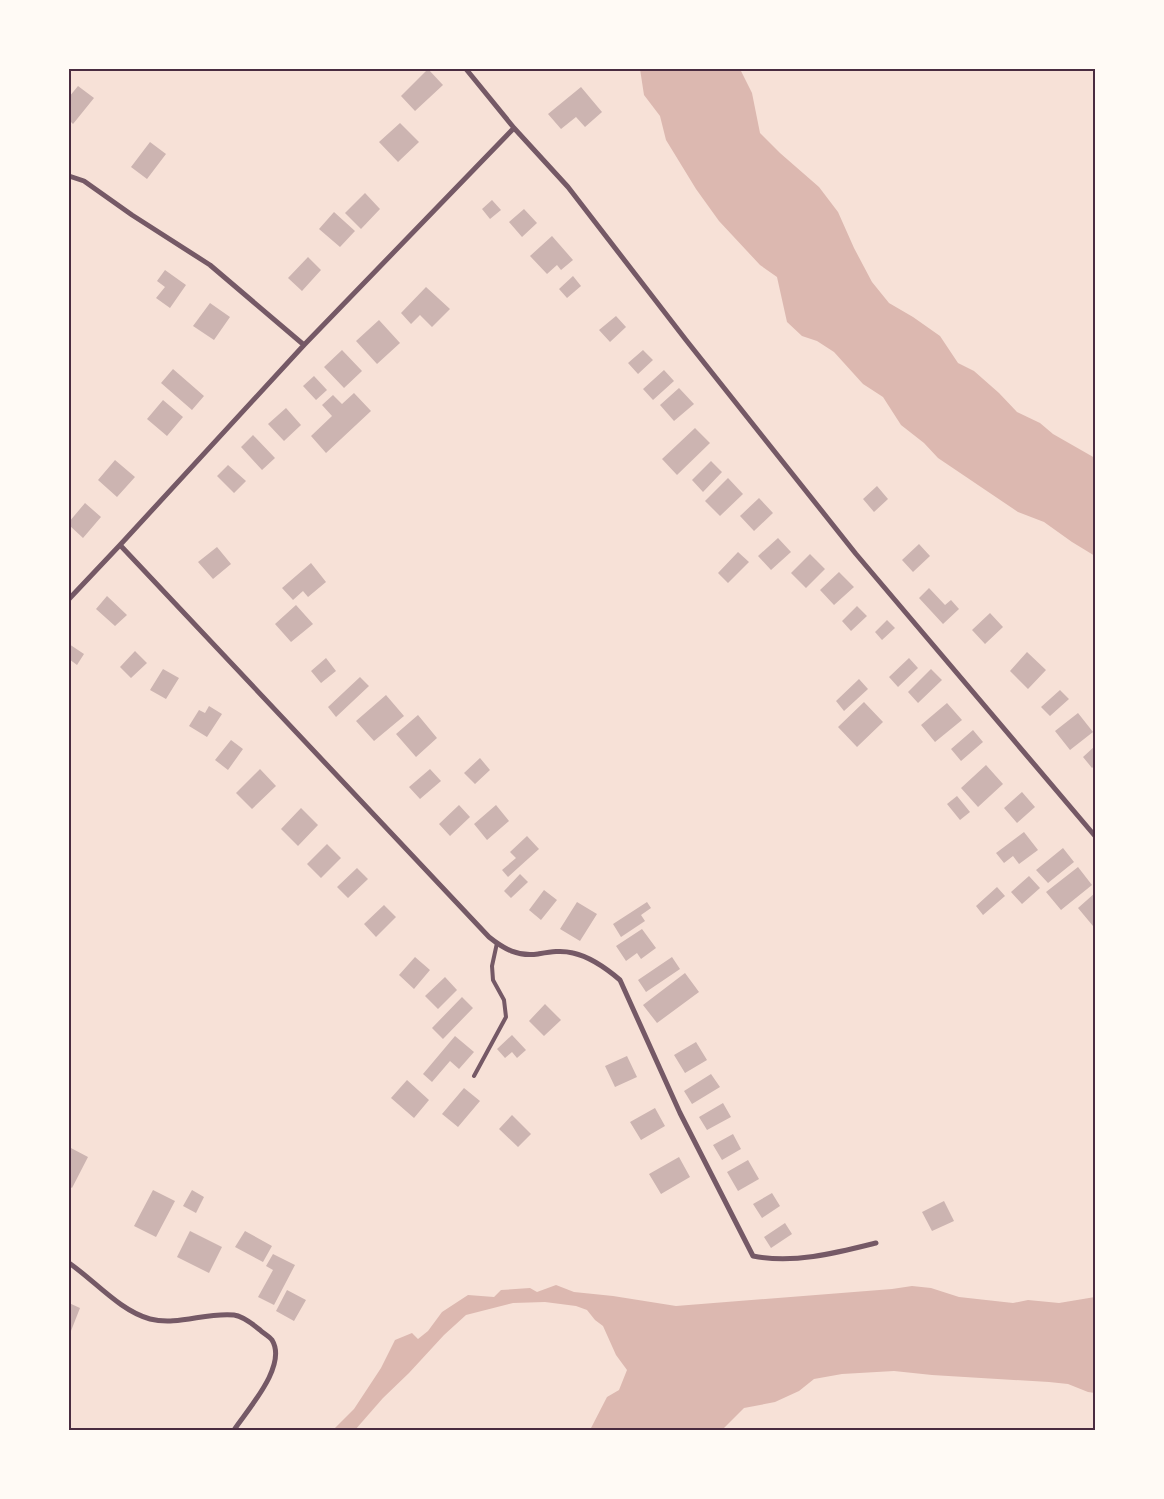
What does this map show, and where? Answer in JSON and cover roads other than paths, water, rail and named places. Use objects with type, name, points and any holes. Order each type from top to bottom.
[{"type":"street","points":[[466,69],[514,128],[568,187],[686,340],[856,554],[1095,836]]},
{"type":"street","points":[[69,599],[304,345],[514,128]]},
{"type":"street","points":[[69,176],[84,181],[210,265],[304,345]]},
{"type":"street","points":[[120,546],[482,930],[503,948],[519,955],[535,955],[555,951],[572,952],[589,958],[620,980],[680,1113],[753,1256],[770,1260],[805,1258],[832,1254],[876,1243]]},
{"type":"street","points":[[69,1263],[125,1306],[150,1319],[175,1321],[208,1316],[236,1315],[256,1327],[272,1340],[276,1356],[265,1388],[234,1430]]},
{"type":"lane","points":[[474,1076],[506,1017],[504,1000],[493,980],[492,966],[497,943]]}]
